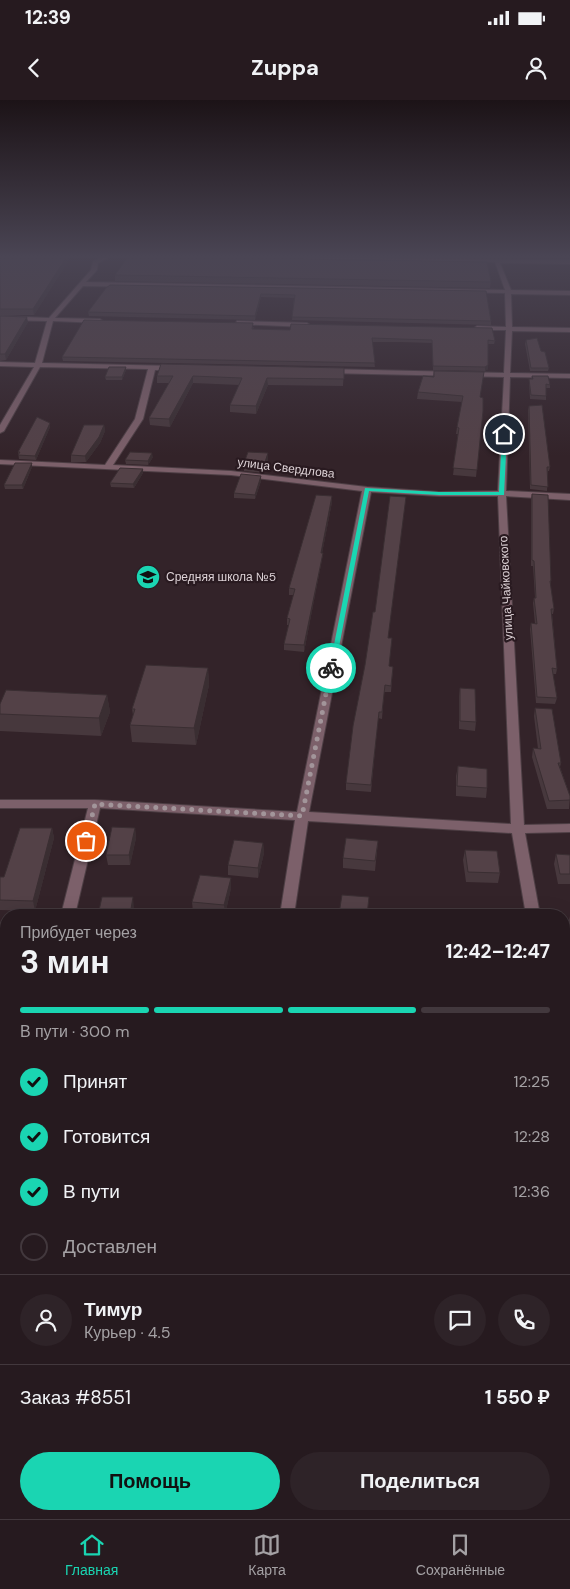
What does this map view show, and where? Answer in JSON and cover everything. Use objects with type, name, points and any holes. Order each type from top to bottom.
[{"type":"street","points":[[0,431],[38,365],[49,324]]},
{"type":"street","points":[[285,324],[320,325]]},
{"type":"street","name":"улица Чайковского","points":[[509,324],[502,494],[518,829],[532,909]]},
{"type":"street","points":[[469,328],[570,330]]},
{"type":"street","points":[[0,364],[181,368]]},
{"type":"street","points":[[108,466],[139,419],[152,368]]},
{"type":"street","points":[[319,371],[570,376]]},
{"type":"street","name":"улица Свердлова","points":[[0,462],[231,472],[367,489],[439,494],[570,497]]},
{"type":"street","points":[[287,909],[302,816],[367,489]]},
{"type":"street","points":[[0,804],[95,804],[518,829],[570,828]]},
{"type":"street","points":[[69,909],[95,804]]},
{"type":"building","points":[[0,324],[23,324],[5,354],[0,354]]},
{"type":"building","points":[[81,324],[253,324],[252,329],[290,330],[291,324],[492,328],[495,341],[488,340],[488,365],[485,367],[433,366],[432,340],[372,338],[375,363],[62,357]]},
{"type":"building","points":[[537,338],[541,351],[545,352],[549,368],[531,368],[526,340]]},
{"type":"building","points":[[161,364],[344,368],[344,379],[267,378],[256,406],[230,405],[242,378],[193,376],[169,419],[149,418],[173,376],[157,376]]},
{"type":"building","points":[[109,367],[126,367],[122,377],[105,377]]},
{"type":"building","points":[[434,371],[484,372],[480,397],[483,398],[483,411],[477,470],[453,468],[459,428],[457,427],[463,396],[418,392],[423,376],[434,377]]},
{"type":"building","points":[[532,376],[548,376],[550,385],[546,384],[546,396],[531,395],[529,379],[533,379]]},
{"type":"building","points":[[542,405],[550,467],[547,467],[548,487],[531,485],[529,406]]},
{"type":"building","points":[[37,417],[50,423],[35,456],[18,455],[20,452],[18,452]]},
{"type":"building","points":[[84,425],[104,425],[99,437],[85,456],[71,455]]},
{"type":"building","points":[[130,452],[152,453],[148,461],[125,460]]},
{"type":"building","points":[[248,452],[268,453],[264,465],[244,463]]},
{"type":"building","points":[[15,463],[32,463],[22,485],[4,485]]},
{"type":"building","points":[[120,468],[143,469],[133,484],[110,483]]},
{"type":"building","points":[[241,474],[261,476],[255,495],[234,493]]},
{"type":"building","points":[[532,494],[548,495],[550,581],[554,609],[551,609],[557,669],[552,668],[557,698],[537,697],[531,623],[537,624],[534,598],[536,598],[534,561],[532,560]]},
{"type":"building","points":[[316,495],[332,496],[321,553],[323,553],[304,645],[284,644],[290,619],[287,618],[295,589],[289,588]]},
{"type":"building","points":[[390,496],[406,497],[388,638],[392,638],[389,666],[393,667],[391,686],[385,685],[382,712],[379,712],[371,785],[346,783],[353,726],[373,612],[375,612]]},
{"type":"building","points":[[146,665],[208,668],[194,728],[130,725],[135,709],[132,709]]},
{"type":"building","points":[[460,688],[475,689],[476,722],[460,721]]},
{"type":"building","points":[[6,690],[107,695],[99,718],[0,714],[0,704]]},
{"type":"building","points":[[535,708],[552,709],[561,763],[558,763],[570,800],[549,801],[533,748],[541,749]]},
{"type":"building","points":[[458,766],[487,769],[487,788],[457,786]]},
{"type":"building","points":[[112,827],[135,828],[129,855],[106,855]]},
{"type":"building","points":[[20,828],[52,828],[33,901],[0,900],[0,877],[4,877]]},
{"type":"building","points":[[346,838],[378,841],[375,861],[343,858]]},
{"type":"building","points":[[234,840],[263,843],[258,868],[228,865]]},
{"type":"building","points":[[465,850],[497,851],[500,873],[468,872]]},
{"type":"building","points":[[556,854],[570,855],[570,874],[560,874]]},
{"type":"building","points":[[200,875],[231,878],[224,905],[192,902]]},
{"type":"building","points":[[342,895],[369,897],[368,909],[340,909]]},
{"type":"building","points":[[102,897],[133,897],[131,909],[99,909]]},
{"type":"way so far","points":[[86,841],[95,804],[302,816],[331,668]]},
{"type":"place","name":"Средняя школа №5","points":[[148,577]]},
{"type":"route","points":[[331,668],[367,489],[439,494],[502,494],[504,434]]}]
